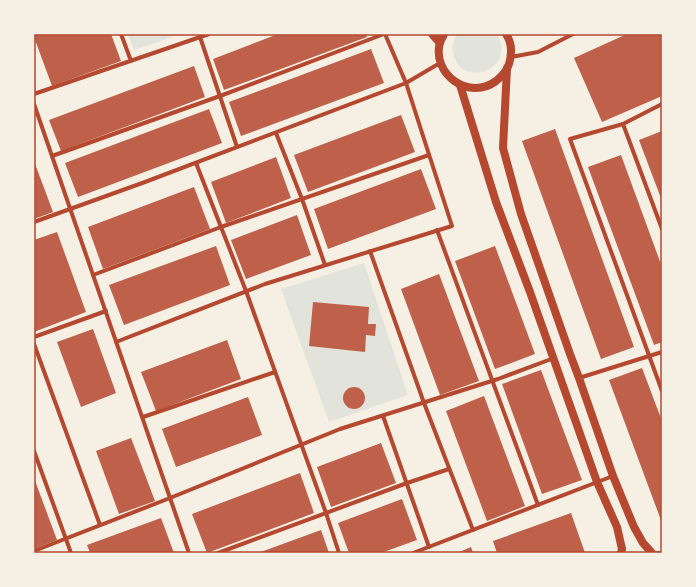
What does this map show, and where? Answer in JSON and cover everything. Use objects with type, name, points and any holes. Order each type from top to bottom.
[{"type":"main road","points":[[432,34],[440,43]]},
{"type":"main road","points":[[444,34],[440,43],[440,63],[452,80],[460,85],[471,88],[482,88],[492,84],[501,77],[507,68],[511,57],[511,46],[506,34]]},
{"type":"main road","points":[[507,68],[503,148],[521,214],[613,476],[634,527],[643,543],[652,553]]},
{"type":"main road","points":[[460,85],[496,202],[554,358],[597,482],[617,527],[622,549],[621,553]]},
{"type":"street","points":[[121,34],[131,61]]},
{"type":"street","points":[[34,94],[209,34]]},
{"type":"street","points":[[52,156],[220,96],[384,34],[406,83],[452,226],[265,284],[116,342]]},
{"type":"street","points":[[511,57],[538,52],[573,34]]},
{"type":"street","points":[[200,37],[237,147]]},
{"type":"street","points":[[34,222],[196,163],[406,83],[440,63]]},
{"type":"street","points":[[34,104],[189,553]]},
{"type":"street","points":[[662,104],[623,124],[570,139],[662,390]]},
{"type":"street","points":[[623,124],[662,229]]},
{"type":"street","points":[[276,133],[302,199],[325,265]]},
{"type":"street","points":[[93,275],[221,227],[429,155]]},
{"type":"street","points":[[196,163],[246,291],[339,553]]},
{"type":"street","points":[[437,230],[538,505]]},
{"type":"street","points":[[370,251],[424,403],[473,530]]},
{"type":"street","points":[[34,337],[106,311]]},
{"type":"street","points":[[34,344],[100,525]]},
{"type":"street","points":[[579,378],[662,352]]},
{"type":"street","points":[[34,551],[340,429],[493,381],[554,358]]},
{"type":"street","points":[[142,417],[275,372]]},
{"type":"street","points":[[383,416],[429,547]]},
{"type":"street","points":[[34,451],[71,553]]},
{"type":"street","points":[[218,553],[449,469]]},
{"type":"street","points":[[413,553],[613,476]]},
{"type":"street","points":[[657,553],[662,553]]},
{"type":"shaded area","points":[[128,34],[181,34],[134,50]]},
{"type":"shaded area","points":[[458,34],[497,34],[501,46],[500,57],[495,65],[486,71],[477,73],[467,71],[459,65],[453,54],[454,41]]},
{"type":"shaded area","points":[[364,263],[408,395],[329,422],[281,289]]},
{"type":"building","points":[[34,34],[111,34],[121,61],[52,86]]},
{"type":"building","points":[[278,34],[366,34],[367,37],[224,90],[213,59]]},
{"type":"building","points":[[627,34],[662,34],[662,96],[602,122],[574,58]]},
{"type":"building","points":[[371,49],[384,83],[241,136],[229,102]]},
{"type":"building","points":[[194,66],[205,97],[61,151],[49,120]]},
{"type":"building","points":[[209,109],[222,143],[78,197],[65,163]]},
{"type":"building","points":[[401,115],[415,152],[308,192],[294,155]]},
{"type":"building","points":[[555,129],[634,347],[601,359],[522,141]]},
{"type":"building","points":[[662,131],[662,201],[639,140]]},
{"type":"building","points":[[621,155],[662,267],[662,342],[654,345],[588,167]]},
{"type":"building","points":[[276,157],[291,198],[226,223],[211,182]]},
{"type":"building","points":[[34,161],[53,212],[34,219]]},
{"type":"building","points":[[421,169],[436,209],[328,249],[314,209]]},
{"type":"building","points":[[194,187],[210,229],[103,269],[88,227]]},
{"type":"building","points":[[297,215],[311,255],[246,279],[231,240]]},
{"type":"building","points":[[57,232],[86,312],[34,332],[34,240]]},
{"type":"building","points":[[216,246],[230,285],[124,325],[109,285]]},
{"type":"building","points":[[495,246],[535,354],[495,369],[455,261]]},
{"type":"building","points":[[439,274],[479,381],[440,395],[401,289]]},
{"type":"building","points":[[313,302],[369,307],[368,324],[376,324],[375,336],[366,335],[365,352],[309,346]]},
{"type":"building","points":[[93,329],[116,393],[81,407],[57,342]]},
{"type":"building","points":[[227,340],[241,379],[156,411],[141,372]]},
{"type":"building","points":[[642,368],[662,421],[662,523],[609,380]]},
{"type":"building","points":[[541,370],[582,480],[542,494],[502,384]]},
{"type":"building","points":[[354,387],[362,390],[365,398],[362,406],[354,409],[346,406],[343,398],[346,390]]},
{"type":"building","points":[[484,396],[525,506],[487,521],[446,411]]},
{"type":"building","points":[[248,397],[262,435],[176,467],[162,429]]},
{"type":"building","points":[[131,438],[155,501],[119,514],[96,451]]},
{"type":"building","points":[[381,443],[396,483],[331,507],[317,467]]},
{"type":"building","points":[[300,473],[314,513],[207,553],[192,514]]},
{"type":"building","points":[[34,478],[57,540],[34,549]]},
{"type":"building","points":[[402,499],[417,540],[381,553],[349,553],[338,523]]},
{"type":"building","points":[[571,513],[585,553],[497,553],[493,541]]},
{"type":"building","points":[[161,518],[174,553],[90,553],[87,545]]},
{"type":"building","points":[[321,530],[329,553],[258,553]]},
{"type":"building","points":[[471,547],[473,553],[457,553]]}]
